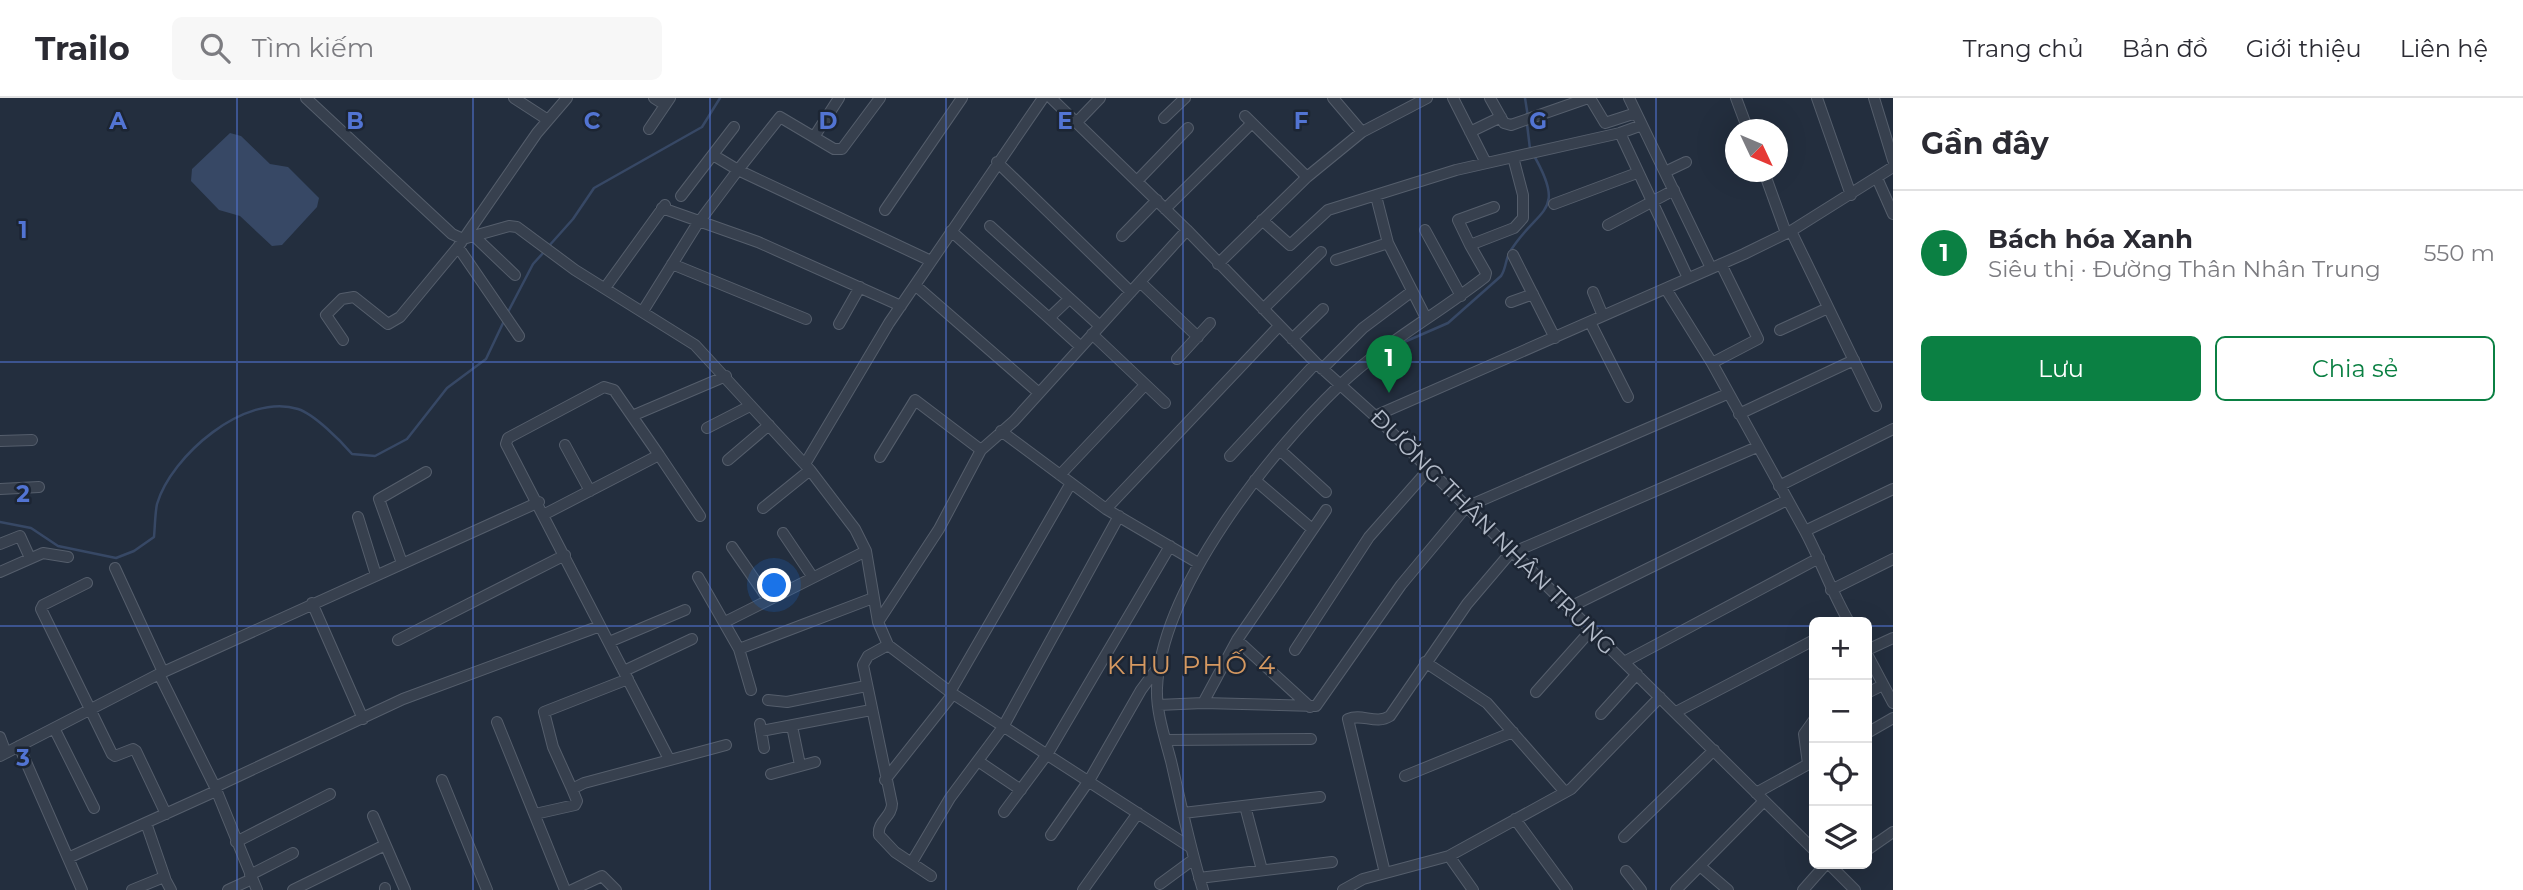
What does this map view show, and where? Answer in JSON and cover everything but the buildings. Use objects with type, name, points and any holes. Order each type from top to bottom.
[{"type":"street","points":[[306,98],[452,234],[519,336]]},
{"type":"street","points":[[514,98],[548,120]]},
{"type":"street","points":[[343,340],[326,318],[342,299],[359,298],[381,320],[388,324],[394,322],[460,243],[548,120],[567,98]]},
{"type":"street","points":[[649,129],[668,102],[654,98]]},
{"type":"street","points":[[814,137],[839,98]]},
{"type":"street","points":[[643,311],[698,223],[777,118],[782,118],[834,149],[842,149],[880,98]]},
{"type":"street","points":[[885,210],[962,98]]},
{"type":"street","points":[[763,508],[808,467],[901,306],[1043,98]]},
{"type":"street","name":"ĐƯỜNG THÂN NHÂN TRUNG","points":[[1051,98],[1157,200],[1319,366],[1376,415],[1809,845]]},
{"type":"street","points":[[1077,122],[1100,98]]},
{"type":"street","points":[[1164,118],[1185,98]]},
{"type":"street","points":[[1333,98],[1362,132]]},
{"type":"street","points":[[1218,264],[1307,177],[1362,132],[1427,98]]},
{"type":"street","points":[[1453,98],[1486,163]]},
{"type":"street","points":[[1490,98],[1507,125],[1589,98],[1605,123],[1636,113]]},
{"type":"street","points":[[1629,98],[1674,190],[1758,339],[1712,363]]},
{"type":"street","points":[[1736,98],[1744,119]]},
{"type":"street","points":[[1817,98],[1851,195]]},
{"type":"street","points":[[1874,98],[1893,160]]},
{"type":"street","points":[[1470,132],[1501,117]]},
{"type":"street","points":[[1165,209],[1249,119],[1307,177]]},
{"type":"street","points":[[1262,220],[1290,245],[1328,209],[1486,163],[1620,134],[1642,125]]},
{"type":"street","points":[[681,196],[734,127]]},
{"type":"street","points":[[1137,181],[1188,128]]},
{"type":"street","points":[[1620,134],[1688,278]]},
{"type":"street","points":[[713,155],[738,170],[931,261]]},
{"type":"street","points":[[1470,246],[1514,229],[1522,222],[1523,195],[1513,157]]},
{"type":"street","points":[[997,162],[1131,292]]},
{"type":"street","points":[[1665,173],[1686,162]]},
{"type":"street","points":[[1376,415],[1666,289],[1788,232],[1893,167]]},
{"type":"street","points":[[1554,204],[1637,173]]},
{"type":"street","points":[[1877,178],[1893,214]]},
{"type":"street","points":[[1768,182],[1788,232],[1876,406]]},
{"type":"street","points":[[1608,225],[1674,190]]},
{"type":"street","points":[[1376,196],[1388,243],[1426,318]]},
{"type":"street","points":[[1122,236],[1157,200]]},
{"type":"street","points":[[606,288],[664,206],[698,223],[713,225],[758,242],[901,306]]},
{"type":"street","points":[[1332,862],[1262,870],[1199,886],[1158,705],[1157,688],[1161,664],[1169,633],[1198,563],[1255,480],[1340,385],[1486,275],[1458,220],[1494,207]]},
{"type":"street","points":[[460,243],[474,236],[513,226],[695,345],[808,467],[855,529],[866,551],[878,622],[888,645],[952,693],[1090,779],[1190,847]]},
{"type":"street","points":[[990,226],[1069,299],[1145,385],[1166,403]]},
{"type":"street","points":[[878,622],[939,529],[981,450],[1014,421],[1187,230]]},
{"type":"street","points":[[1425,230],[1461,296]]},
{"type":"street","points":[[951,232],[1081,347]]},
{"type":"street","points":[[474,236],[515,275]]},
{"type":"street","points":[[1336,260],[1388,243]]},
{"type":"street","points":[[1263,309],[1321,252]]},
{"type":"street","points":[[1513,255],[1555,338]]},
{"type":"street","points":[[672,264],[806,318]]},
{"type":"street","points":[[1140,282],[1198,337]]},
{"type":"street","points":[[915,285],[1039,393]]},
{"type":"street","points":[[839,324],[860,287]]},
{"type":"street","points":[[1666,289],[1712,363],[1805,531],[1819,558],[1830,590],[1845,617]]},
{"type":"street","points":[[1230,456],[1319,366],[1411,292]]},
{"type":"street","points":[[1592,292],[1603,316]]},
{"type":"street","points":[[1511,303],[1533,294]]},
{"type":"street","points":[[1049,318],[1069,299]]},
{"type":"street","points":[[1780,330],[1828,308]]},
{"type":"street","points":[[1292,339],[1323,309]]},
{"type":"street","points":[[1590,322],[1628,397]]},
{"type":"street","points":[[1177,359],[1210,323]]},
{"type":"street","points":[[1106,509],[1279,326]]},
{"type":"street","points":[[1739,414],[1854,360]]},
{"type":"street","points":[[632,416],[726,376]]},
{"type":"street","points":[[1060,475],[1145,385]]},
{"type":"street","points":[[669,758],[539,502],[506,444],[508,438],[604,387],[614,390],[700,516]]},
{"type":"street","points":[[1158,705],[1203,703],[1310,707],[1321,703],[1401,585],[1466,507],[1727,394]]},
{"type":"street","points":[[880,457],[915,400],[981,450]]},
{"type":"street","points":[[707,428],[750,406]]},
{"type":"street","points":[[728,460],[769,425]]},
{"type":"street","points":[[1779,486],[1893,429]]},
{"type":"street","points":[[1001,431],[1106,509],[1198,563]]},
{"type":"street","points":[[0,441],[32,440]]},
{"type":"street","points":[[565,445],[590,491]]},
{"type":"street","points":[[1385,873],[1348,721],[1355,716],[1379,720],[1390,716],[1467,604],[1513,552],[1757,447]]},
{"type":"street","points":[[1281,451],[1326,492]]},
{"type":"street","points":[[545,514],[659,455]]},
{"type":"street","points":[[1295,650],[1369,537],[1429,469]]},
{"type":"street","points":[[402,563],[379,499],[426,472]]},
{"type":"street","points":[[1255,480],[1311,528]]},
{"type":"street","points":[[885,780],[952,693],[1071,483]]},
{"type":"street","points":[[0,489],[39,487]]},
{"type":"street","points":[[1805,531],[1893,489]]},
{"type":"street","points":[[1570,607],[1787,500]]},
{"type":"street","points":[[0,737],[3,754],[161,673],[539,502]]},
{"type":"street","points":[[1203,703],[1237,640],[1311,528],[1326,510]]},
{"type":"street","points":[[912,862],[950,798],[1003,727],[1119,516]]},
{"type":"street","points":[[358,517],[376,575]]},
{"type":"street","points":[[783,533],[812,576]]},
{"type":"street","points":[[0,544],[20,536],[30,558]]},
{"type":"street","points":[[1004,813],[1048,753],[1170,545]]},
{"type":"street","points":[[732,547],[768,599]]},
{"type":"street","points":[[725,622],[866,551]]},
{"type":"street","points":[[0,572],[43,553],[68,557]]},
{"type":"street","points":[[398,640],[565,555]]},
{"type":"street","points":[[1624,662],[1819,558]]},
{"type":"street","points":[[1830,590],[1893,559]]},
{"type":"street","points":[[115,568],[216,789],[257,890]]},
{"type":"street","points":[[698,578],[738,649],[751,690]]},
{"type":"street","points":[[87,583],[41,609],[114,756],[133,749],[136,751],[166,814]]},
{"type":"street","points":[[738,649],[873,598]]},
{"type":"street","points":[[312,603],[363,719]]},
{"type":"street","points":[[609,642],[685,610]]},
{"type":"street","points":[[68,858],[166,814],[403,699],[600,626]]},
{"type":"street","points":[[1536,691],[1592,629]]},
{"type":"street","points":[[1872,649],[1893,638]]},
{"type":"street","points":[[535,814],[575,805],[576,801],[550,741],[544,712],[626,675],[692,639]]},
{"type":"street","points":[[1237,640],[1310,707]]},
{"type":"street","points":[[1676,712],[1809,643]]},
{"type":"street","points":[[888,645],[864,660],[866,686],[892,808],[880,824],[878,835],[895,852],[931,876]]},
{"type":"street","points":[[1425,662],[1487,703],[1565,792]]},
{"type":"street","points":[[1872,662],[1893,703]]},
{"type":"street","points":[[1051,835],[1090,779],[1141,690],[1161,664]]},
{"type":"street","points":[[1601,714],[1637,674]]},
{"type":"street","points":[[1872,690],[1883,685]]},
{"type":"street","points":[[768,700],[787,702],[866,686]]},
{"type":"street","points":[[1343,890],[1363,879],[1450,856],[1565,792],[1578,784],[1660,697]]},
{"type":"street","points":[[764,748],[761,728],[792,726],[871,710]]},
{"type":"street","points":[[1872,730],[1893,719]]},
{"type":"street","points":[[497,722],[565,890]]},
{"type":"street","points":[[792,726],[800,765]]},
{"type":"street","points":[[1809,727],[1804,734],[1809,754]]},
{"type":"street","points":[[54,728],[94,808]]},
{"type":"street","points":[[1405,776],[1513,732]]},
{"type":"street","points":[[1166,740],[1311,739]]},
{"type":"street","points":[[572,789],[669,758],[726,745]]},
{"type":"street","points":[[19,746],[82,890]]},
{"type":"street","points":[[1624,837],[1714,750]]},
{"type":"street","points":[[978,761],[1021,790]]},
{"type":"street","points":[[771,774],[815,762]]},
{"type":"street","points":[[1756,793],[1809,763]]},
{"type":"street","points":[[442,780],[487,890]]},
{"type":"street","points":[[236,842],[330,794]]},
{"type":"street","points":[[1183,813],[1320,797]]},
{"type":"street","points":[[1680,889],[1764,801]]},
{"type":"street","points":[[1245,806],[1262,870]]},
{"type":"street","points":[[1083,890],[1138,813]]},
{"type":"street","points":[[373,816],[405,890]]},
{"type":"street","points":[[1515,819],[1567,890]]},
{"type":"street","points":[[146,823],[171,890]]},
{"type":"street","points":[[1872,847],[1893,832]]},
{"type":"street","points":[[293,890],[385,845]]},
{"type":"street","points":[[228,890],[293,853]]},
{"type":"street","points":[[1450,856],[1473,890]]},
{"type":"street","points":[[1160,884],[1194,859]]},
{"type":"street","points":[[1700,866],[1728,890]]},
{"type":"street","points":[[1803,890],[1827,869]]},
{"type":"street","points":[[1833,869],[1855,890]]},
{"type":"street","points":[[1626,871],[1640,890]]},
{"type":"street","points":[[572,890],[602,876],[616,890]]},
{"type":"street","points":[[132,890],[165,878]]},
{"type":"water","points":[[230,133],[241,136],[270,164],[288,167],[319,198],[317,207],[282,245],[272,246],[240,216],[219,210],[191,181],[192,169]]},
{"type":"waterway","points":[[548,247],[573,219],[594,188],[702,127],[720,98]]},
{"type":"waterway","points":[[1525,98],[1528,117]]},
{"type":"waterway","points":[[1527,124],[1530,149]]},
{"type":"waterway","points":[[1402,343],[1448,323],[1501,276],[1509,253],[1539,217],[1549,199],[1548,188],[1533,154]]},
{"type":"waterway","points":[[508,312],[533,264],[544,252]]},
{"type":"waterway","points":[[0,522],[31,528],[58,546],[116,558],[134,551],[154,537],[157,504],[165,485],[194,448],[234,419],[256,410],[277,406],[304,412],[334,435],[352,454],[375,456],[407,439],[447,388],[486,359],[504,321]]},
{"type":"place","name":"Bách hóa Xanh","points":[[1389,393]]},
{"type":"district","name":"KHU PHỐ 4","points":[[1192,665]]}]
